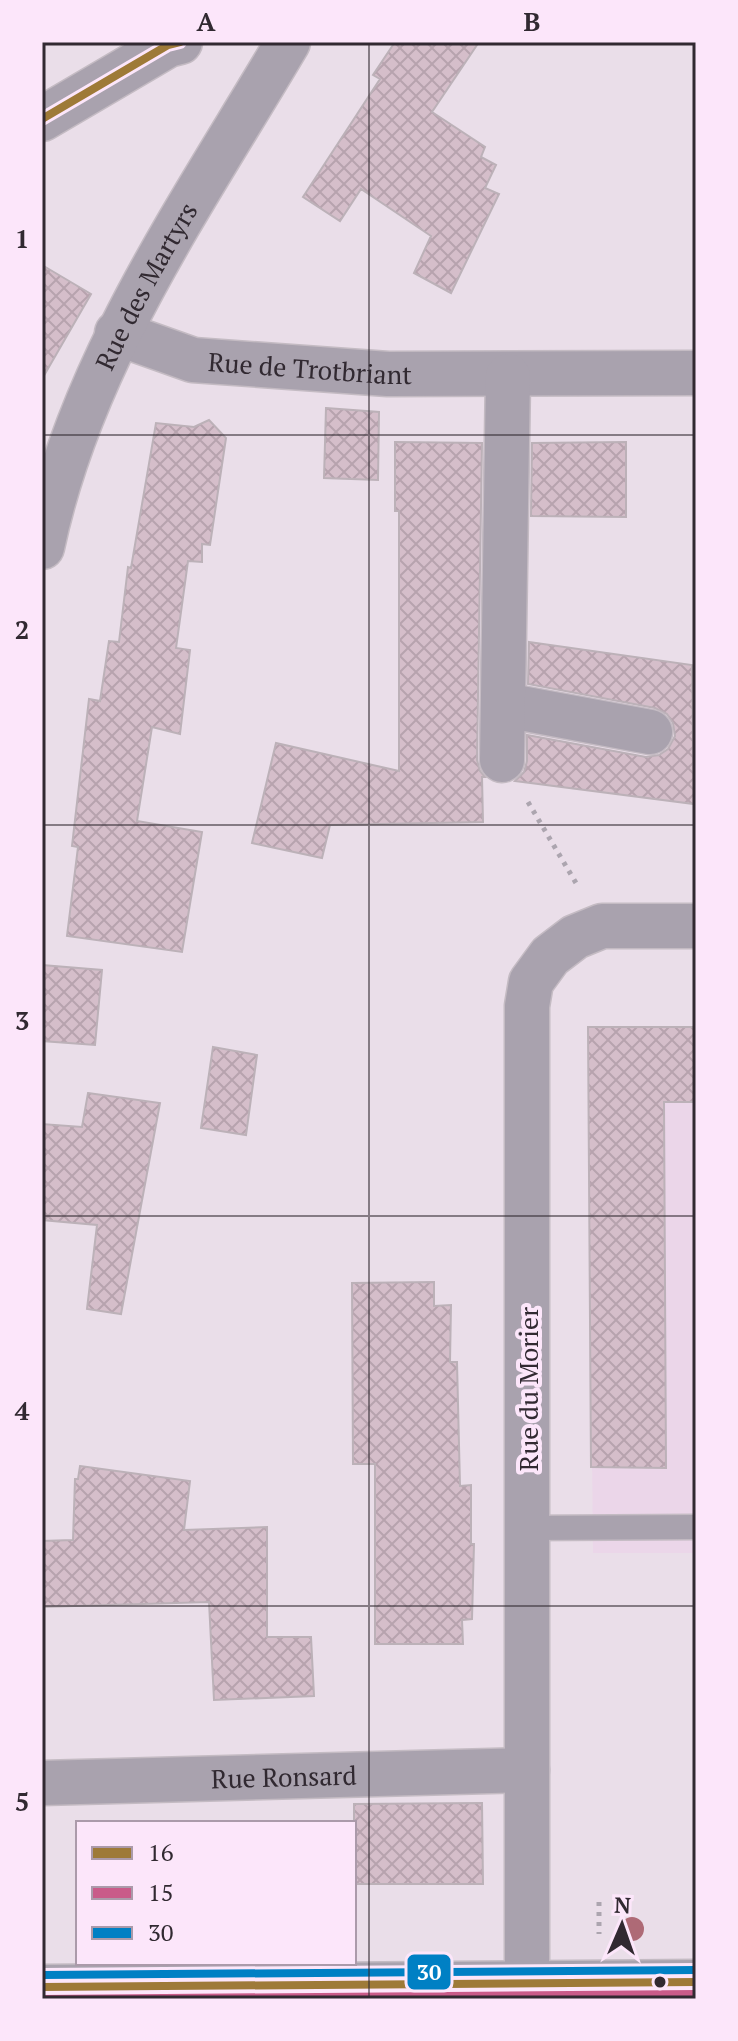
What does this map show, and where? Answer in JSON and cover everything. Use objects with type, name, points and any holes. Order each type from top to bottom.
[{"type":"street","points":[[42,119],[168,45],[180,42]]},
{"type":"street","name":"Rue des Martyrs","points":[[42,547],[53,494],[82,412],[117,333],[288,42]]},
{"type":"street","name":"Rue de Trotbriant","points":[[117,333],[193,360],[388,374],[696,373]]},
{"type":"street","points":[[502,760],[508,376]]},
{"type":"street","points":[[504,705],[650,732]]},
{"type":"street","name":"Rue du Morier","points":[[527,1983],[527,1006],[531,982],[550,956],[575,937],[602,926],[696,926]]},
{"type":"street","name":"Rue Ronsard","points":[[42,1783],[527,1770]]},
{"type":"street","points":[[42,1987],[696,1982]]},
{"type":"lane","points":[[528,1528],[696,1527]]},
{"type":"path","points":[[502,760],[602,926]]},
{"type":"shaded area","points":[[588,1027],[696,1027],[696,1553],[593,1553]]},
{"type":"building","points":[[395,42],[479,42],[432,112],[485,147],[481,157],[496,165],[485,188],[499,194],[451,293],[414,273],[431,236],[361,189],[340,221],[303,197],[380,79],[373,75]]},
{"type":"building","points":[[42,265],[91,294],[42,379]]},
{"type":"building","points":[[326,408],[379,412],[378,480],[324,478]]},
{"type":"building","points":[[209,420],[226,438],[210,545],[202,544],[202,562],[188,561],[176,648],[190,650],[180,734],[152,727],[137,821],[202,832],[182,952],[67,936],[78,847],[72,846],[89,699],[100,701],[109,641],[119,642],[128,567],[131,568],[156,423],[194,427]]},
{"type":"building","points":[[395,442],[482,443],[477,760],[485,777],[482,777],[483,822],[330,825],[322,858],[252,843],[276,743],[399,771],[399,511],[395,511]]},
{"type":"building","points":[[626,442],[626,517],[531,516],[532,443]]},
{"type":"building","points":[[529,642],[692,665],[694,804],[515,781],[524,772],[527,761],[527,735],[646,757],[659,755],[668,749],[675,736],[673,723],[667,714],[655,708],[528,684]]},
{"type":"building","points":[[42,965],[102,970],[95,1045],[42,1041]]},
{"type":"building","points":[[588,1027],[696,1027],[696,1102],[664,1102],[666,1468],[591,1467]]},
{"type":"building","points":[[213,1047],[257,1055],[246,1135],[201,1128]]},
{"type":"building","points":[[88,1093],[160,1103],[121,1314],[87,1309],[97,1225],[42,1220],[42,1124],[82,1127]]},
{"type":"building","points":[[434,1282],[434,1306],[451,1305],[450,1362],[457,1362],[460,1486],[471,1485],[471,1544],[474,1544],[472,1619],[462,1620],[463,1644],[375,1644],[375,1464],[353,1464],[352,1283]]},
{"type":"building","points":[[80,1466],[190,1481],[184,1530],[267,1527],[267,1637],[311,1637],[314,1696],[214,1700],[209,1602],[42,1607],[42,1541],[73,1540],[75,1479],[78,1479]]},
{"type":"building","points":[[482,1803],[483,1884],[356,1884],[354,1804]]},
{"type":"transit line","name":"16","points":[[42,119],[168,45],[180,42]]},
{"type":"transit line","name":"30","points":[[42,1975],[696,1970]]},
{"type":"transit line","name":"16","points":[[42,1987],[696,1982]]},
{"type":"transit line","name":"15","points":[[42,1999],[696,1994]]}]
